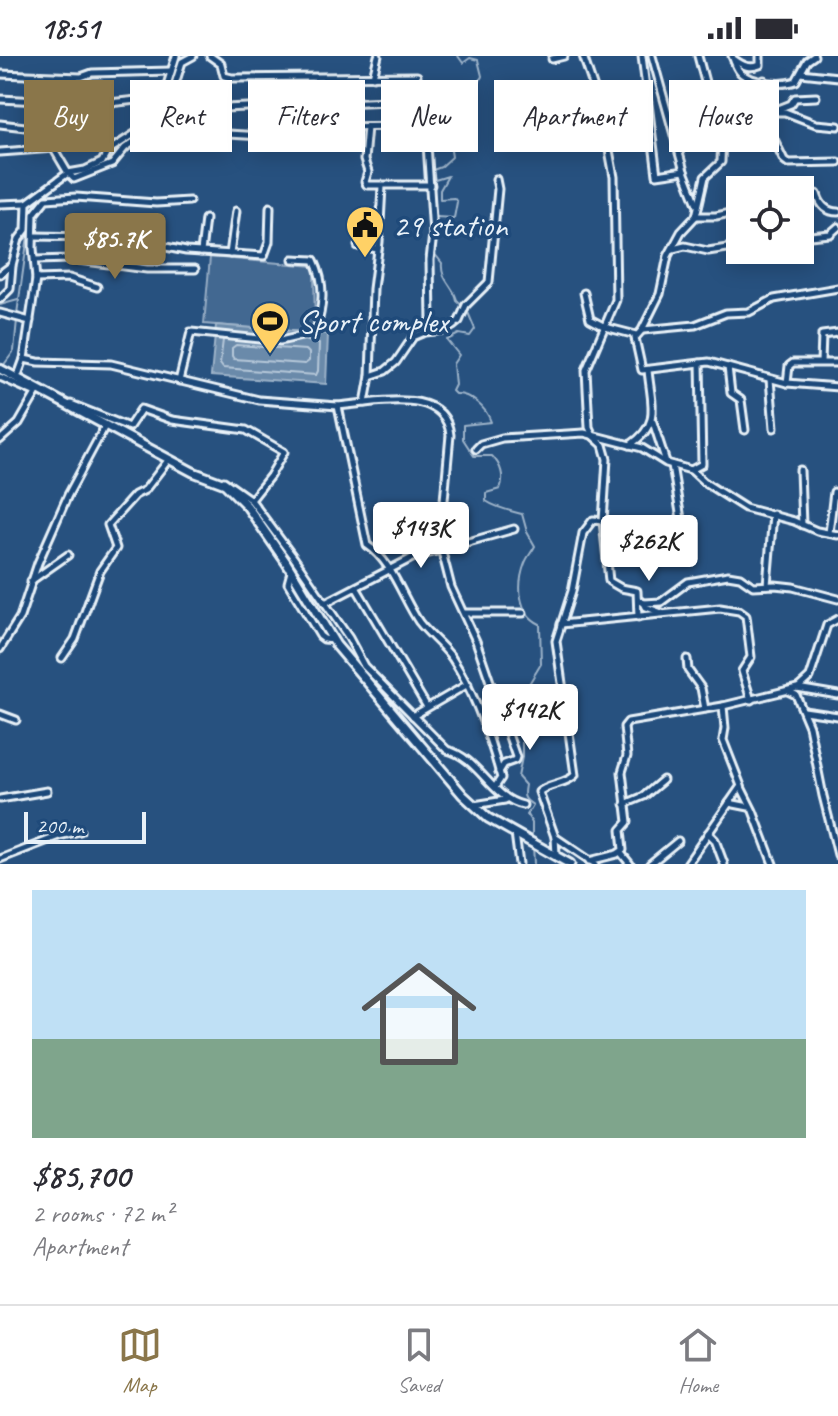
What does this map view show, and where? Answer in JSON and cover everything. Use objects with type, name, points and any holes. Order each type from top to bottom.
[{"type":"main road","points":[[0,369],[169,459],[225,484],[247,506],[292,571],[333,640],[474,805],[488,818],[570,864]]},
{"type":"street","points":[[169,80],[176,56]]},
{"type":"street","points":[[176,80],[182,62],[193,56]]},
{"type":"street","points":[[210,56],[221,64],[224,76],[232,78],[417,76]]},
{"type":"street","points":[[373,77],[378,56]]},
{"type":"street","points":[[552,59],[564,56]]},
{"type":"street","points":[[583,56],[602,112],[614,177],[616,300],[586,370],[589,427],[603,445],[607,459],[603,521],[609,581],[621,588],[634,589],[641,601],[652,610],[667,614]]},
{"type":"street","points":[[642,56],[657,175],[684,171]]},
{"type":"street","points":[[652,56],[697,206]]},
{"type":"street","points":[[698,56],[704,80]]},
{"type":"street","points":[[760,56],[760,65],[751,68],[732,56],[738,70],[744,75],[764,80]]},
{"type":"street","points":[[779,84],[796,81],[807,61],[814,56]]},
{"type":"street","points":[[0,74],[81,77],[92,73],[171,71]]},
{"type":"street","points":[[801,73],[838,77]]},
{"type":"street","points":[[779,109],[791,104],[795,98],[816,97]]},
{"type":"street","points":[[0,99],[100,104],[130,101]]},
{"type":"street","points":[[232,108],[381,101]]},
{"type":"street","points":[[779,112],[816,124],[838,126]]},
{"type":"street","points":[[0,124],[24,127]]},
{"type":"street","points":[[232,133],[262,136],[295,127],[313,130],[325,127],[413,126],[426,129],[431,185],[431,322],[425,332]]},
{"type":"street","points":[[367,127],[364,160],[368,172],[367,185],[431,185]]},
{"type":"street","points":[[0,204],[27,203],[70,175],[102,162],[108,151],[130,137]]},
{"type":"street","points":[[70,175],[93,173],[112,164],[130,145]]},
{"type":"street","points":[[0,152],[24,150]]},
{"type":"street","points":[[779,150],[788,163],[838,162]]},
{"type":"street","points":[[57,152],[70,175]]},
{"type":"street","points":[[636,335],[642,330],[660,294],[672,249],[681,232],[696,216],[705,177],[721,162],[721,152]]},
{"type":"street","points":[[370,376],[385,371],[396,362],[413,337],[425,332],[446,330],[459,321],[465,308],[489,282],[498,189],[496,179]]},
{"type":"street","points":[[365,403],[370,376],[373,289],[382,186]]},
{"type":"street","points":[[817,194],[826,210],[838,212]]},
{"type":"street","points":[[14,376],[24,359],[36,279],[34,214],[48,198],[156,203],[189,201]]},
{"type":"street","points":[[0,299],[10,289],[19,239],[26,230],[27,203]]},
{"type":"street","points":[[34,236],[158,238],[161,246],[264,256],[269,242],[270,207]]},
{"type":"street","points":[[230,254],[236,211]]},
{"type":"street","points":[[696,216],[726,214]]},
{"type":"street","points":[[201,252],[205,219]]},
{"type":"street","points":[[814,236],[830,234],[838,227]]},
{"type":"street","points":[[358,246],[378,249]]},
{"type":"street","points":[[672,249],[685,246],[708,251],[726,248]]},
{"type":"street","points":[[35,260],[70,259],[147,269],[195,269]]},
{"type":"street","points":[[179,381],[191,332],[280,341],[315,333],[322,310],[322,277],[314,260],[293,259]]},
{"type":"street","points":[[0,274],[12,265]]},
{"type":"street","points":[[36,279],[69,278],[97,287]]},
{"type":"street","points":[[642,330],[695,325],[726,313],[749,312],[774,299],[838,288]]},
{"type":"street","points":[[584,293],[587,315],[605,327],[636,335]]},
{"type":"street","points":[[0,313],[30,321]]},
{"type":"street","points":[[821,362],[822,335],[838,333]]},
{"type":"street","points":[[636,335],[642,370],[709,362],[787,383],[838,387]]},
{"type":"street","points":[[24,359],[111,364],[259,400],[338,406],[412,399],[429,407],[448,424],[450,435],[441,529],[451,587],[464,613],[516,757],[504,764],[499,772]]},
{"type":"street","points":[[691,470],[702,464],[700,363]]},
{"type":"street","points":[[787,383],[789,366],[793,363],[838,363]]},
{"type":"street","points":[[728,367],[731,393],[741,400],[745,430]]},
{"type":"street","points":[[648,370],[653,421],[669,464],[684,537]]},
{"type":"street","points":[[0,377],[37,391],[19,423],[0,440]]},
{"type":"street","points":[[770,379],[774,428]]},
{"type":"street","points":[[66,405],[71,403],[129,427],[141,409],[172,420],[246,430],[284,452],[251,500]]},
{"type":"street","points":[[338,406],[367,545],[389,570],[419,622],[450,655],[468,684],[501,778],[495,787]]},
{"type":"street","points":[[630,445],[645,436],[653,421]]},
{"type":"street","points":[[0,649],[20,617],[31,581],[68,495],[105,426]]},
{"type":"street","points":[[476,449],[481,444],[502,438],[584,433],[642,448],[669,464],[691,470],[745,508],[838,535]]},
{"type":"street","points":[[62,658],[75,639],[100,571],[116,548],[108,525],[135,495],[145,490],[169,459]]},
{"type":"street","points":[[800,470],[802,525]]},
{"type":"street","points":[[203,476],[229,483],[251,500],[325,603],[364,666],[447,750],[463,757],[506,799],[523,805]]},
{"type":"street","points":[[829,533],[834,492]]},
{"type":"street","points":[[767,585],[773,514]]},
{"type":"street","points":[[556,855],[555,837],[539,792],[575,775],[556,641],[572,591],[583,533],[593,520],[603,521]]},
{"type":"street","points":[[325,603],[412,558],[514,529]]},
{"type":"street","points":[[31,581],[68,555]]},
{"type":"street","points":[[292,571],[288,582],[303,608],[321,638],[333,640]]},
{"type":"street","points":[[641,601],[661,602],[688,582],[728,575],[740,577],[753,586],[793,587],[836,599]]},
{"type":"street","points":[[356,587],[427,707]]},
{"type":"street","points":[[638,617],[641,601]]},
{"type":"street","points":[[303,608],[312,603]]},
{"type":"street","points":[[561,624],[720,608],[739,611],[746,616],[751,657],[742,671],[751,700]]},
{"type":"street","points":[[464,613],[523,613]]},
{"type":"street","points":[[797,688],[810,677],[827,625],[838,619]]},
{"type":"street","points":[[687,659],[688,670],[701,688],[705,709]]},
{"type":"street","points":[[413,716],[468,684]]},
{"type":"street","points":[[630,864],[621,853],[621,830],[628,822],[622,772],[627,756],[625,724],[632,720],[723,706],[797,688],[838,695]]},
{"type":"street","points":[[783,690],[796,695],[809,726],[838,855]]},
{"type":"street","points":[[723,706],[723,740],[773,864]]},
{"type":"street","points":[[803,711],[838,716]]},
{"type":"street","points":[[0,714],[16,720]]},
{"type":"street","points":[[625,804],[644,796],[663,780]]},
{"type":"street","points":[[687,864],[741,786]]},
{"type":"street","points":[[0,799],[47,791]]},
{"type":"street","points":[[474,805],[506,799]]},
{"type":"street","points":[[729,803],[747,805],[753,811]]},
{"type":"street","points":[[0,859],[80,831]]},
{"type":"street","points":[[515,832],[519,864]]},
{"type":"street","points":[[708,833],[715,840],[724,864]]},
{"type":"street","points":[[555,837],[592,863],[621,853]]},
{"type":"street","points":[[650,864],[678,841]]},
{"type":"shaded area","points":[[210,257],[314,266],[315,333],[204,324]]},
{"type":"water","name":"Sport complex","points":[[216,325],[328,334],[326,384],[211,376]]},
{"type":"waterway","points":[[172,78],[179,58],[183,56]]},
{"type":"waterway","points":[[435,219],[454,218],[457,202],[454,198],[440,199],[440,190],[448,176],[435,180],[433,170],[452,157],[450,144],[465,134],[472,110],[479,104],[478,85],[482,76],[478,60],[470,58],[463,63],[458,56]]},
{"type":"waterway","points":[[104,165],[110,153],[117,148]]},
{"type":"waterway","points":[[17,314],[31,214],[42,197],[68,177]]},
{"type":"waterway","points":[[434,253],[442,263],[443,274],[457,301],[467,310],[475,329],[470,336],[459,334],[447,340],[459,355],[453,364],[455,385],[452,391],[476,402],[491,422],[463,425],[463,439],[474,456],[492,456],[500,467],[500,489],[486,493],[486,501],[522,514],[535,546],[525,563],[520,589],[527,613],[540,624],[541,664],[521,697],[527,729],[522,742],[518,777],[525,785],[526,799],[533,805],[527,815],[532,823],[532,839]]},
{"type":"waterway","points":[[0,305],[18,300]]},
{"type":"waterway","points":[[3,366],[14,351],[17,320]]},
{"type":"waterway","points":[[533,845],[534,864]]},
{"type":"place","name":"29 station","points":[[365,259]]},
{"type":"place","name":"Sport complex","points":[[270,355]]}]
